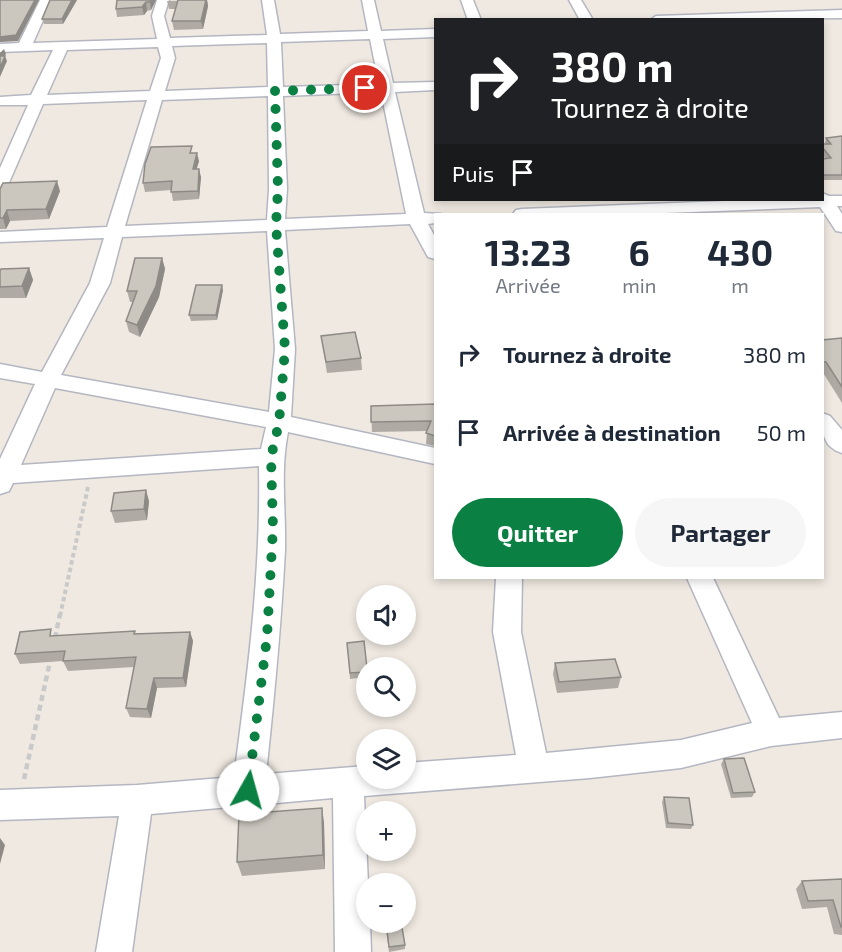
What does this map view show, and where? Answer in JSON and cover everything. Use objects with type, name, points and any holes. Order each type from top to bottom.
[{"type":"street","points":[[24,48],[46,0]]},
{"type":"street","points":[[2,478],[48,380],[100,283],[154,96],[168,58],[159,16],[163,0]]},
{"type":"street","points":[[248,790],[267,637],[273,528],[271,457],[279,423],[285,349],[276,225],[278,189],[274,39],[268,0]]},
{"type":"street","points":[[368,0],[416,219],[434,251]]},
{"type":"street","points":[[467,0],[474,18]]},
{"type":"street","points":[[575,0],[586,18]]},
{"type":"street","points":[[773,0],[787,15]]},
{"type":"street","points":[[673,18],[685,13],[842,14]]},
{"type":"street","points":[[0,48],[434,33]]},
{"type":"street","points":[[0,184],[38,100],[46,75],[62,47]]},
{"type":"street","points":[[0,101],[434,86]]},
{"type":"street","points":[[830,200],[842,226]]},
{"type":"street","points":[[527,213],[549,209],[692,207],[810,201]]},
{"type":"street","points":[[0,237],[434,218]]},
{"type":"street","points":[[0,371],[279,423],[434,456]]},
{"type":"street","points":[[824,423],[842,445]]},
{"type":"street","points":[[2,478],[93,468],[271,457]]},
{"type":"street","points":[[508,579],[507,632],[534,768]]},
{"type":"street","points":[[700,579],[771,732]]},
{"type":"street","points":[[416,777],[681,754],[771,732],[841,728]]},
{"type":"street","points":[[9,806],[137,800],[356,782]]},
{"type":"street","points":[[348,783],[353,952]]},
{"type":"street","points":[[114,952],[137,800]]},
{"type":"path","points":[[54,643],[93,468]]},
{"type":"path","points":[[9,806],[51,654]]},
{"type":"building","points":[[0,0],[35,0],[16,35],[0,37]]},
{"type":"building","points":[[50,0],[72,0],[62,19],[42,19]]},
{"type":"building","points":[[117,0],[151,0],[142,7],[116,9]]},
{"type":"building","points":[[178,0],[206,0],[201,21],[172,21]]},
{"type":"building","points":[[0,56],[5,56],[0,68]]},
{"type":"building","points":[[842,136],[842,175],[824,175],[824,159],[831,158],[824,149],[824,144],[831,144],[826,138]]},
{"type":"building","points":[[192,146],[190,153],[197,153],[193,169],[199,169],[198,191],[171,192],[172,181],[143,183],[145,164],[151,147]]},
{"type":"building","points":[[57,181],[46,209],[7,210],[3,218],[0,218],[0,189],[3,183]]},
{"type":"building","points":[[135,258],[162,258],[156,286],[137,325],[126,321],[137,291],[127,291]]},
{"type":"building","points":[[29,268],[22,286],[0,287],[1,269]]},
{"type":"building","points":[[196,285],[222,285],[216,315],[189,315]]},
{"type":"building","points":[[355,332],[361,358],[326,362],[321,336]]},
{"type":"building","points":[[842,338],[842,387],[824,362],[824,340]]},
{"type":"building","points":[[434,404],[434,436],[426,433],[431,421],[371,422],[371,406]]},
{"type":"building","points":[[146,490],[144,509],[111,511],[114,493]]},
{"type":"building","points":[[51,629],[50,636],[135,631],[134,634],[190,632],[183,678],[154,678],[147,709],[126,708],[136,657],[63,661],[65,651],[15,654],[20,632]]},
{"type":"building","points":[[356,642],[356,645],[364,645],[366,657],[356,657],[356,673],[350,673],[347,643]]},
{"type":"building","points":[[615,659],[621,677],[559,682],[555,663]]},
{"type":"building","points":[[744,758],[755,792],[733,793],[724,759]]},
{"type":"building","points":[[664,797],[689,798],[693,825],[668,823]]},
{"type":"building","points":[[322,808],[323,855],[237,862],[239,814]]},
{"type":"building","points":[[842,879],[841,927],[833,900],[808,901],[802,881]]},
{"type":"building","points":[[387,933],[403,933],[405,945],[389,947]]},
{"type":"route","points":[[248,790],[267,637],[273,528],[271,457],[279,423],[285,349],[283,294],[276,225],[278,189],[275,91],[365,88]]}]
